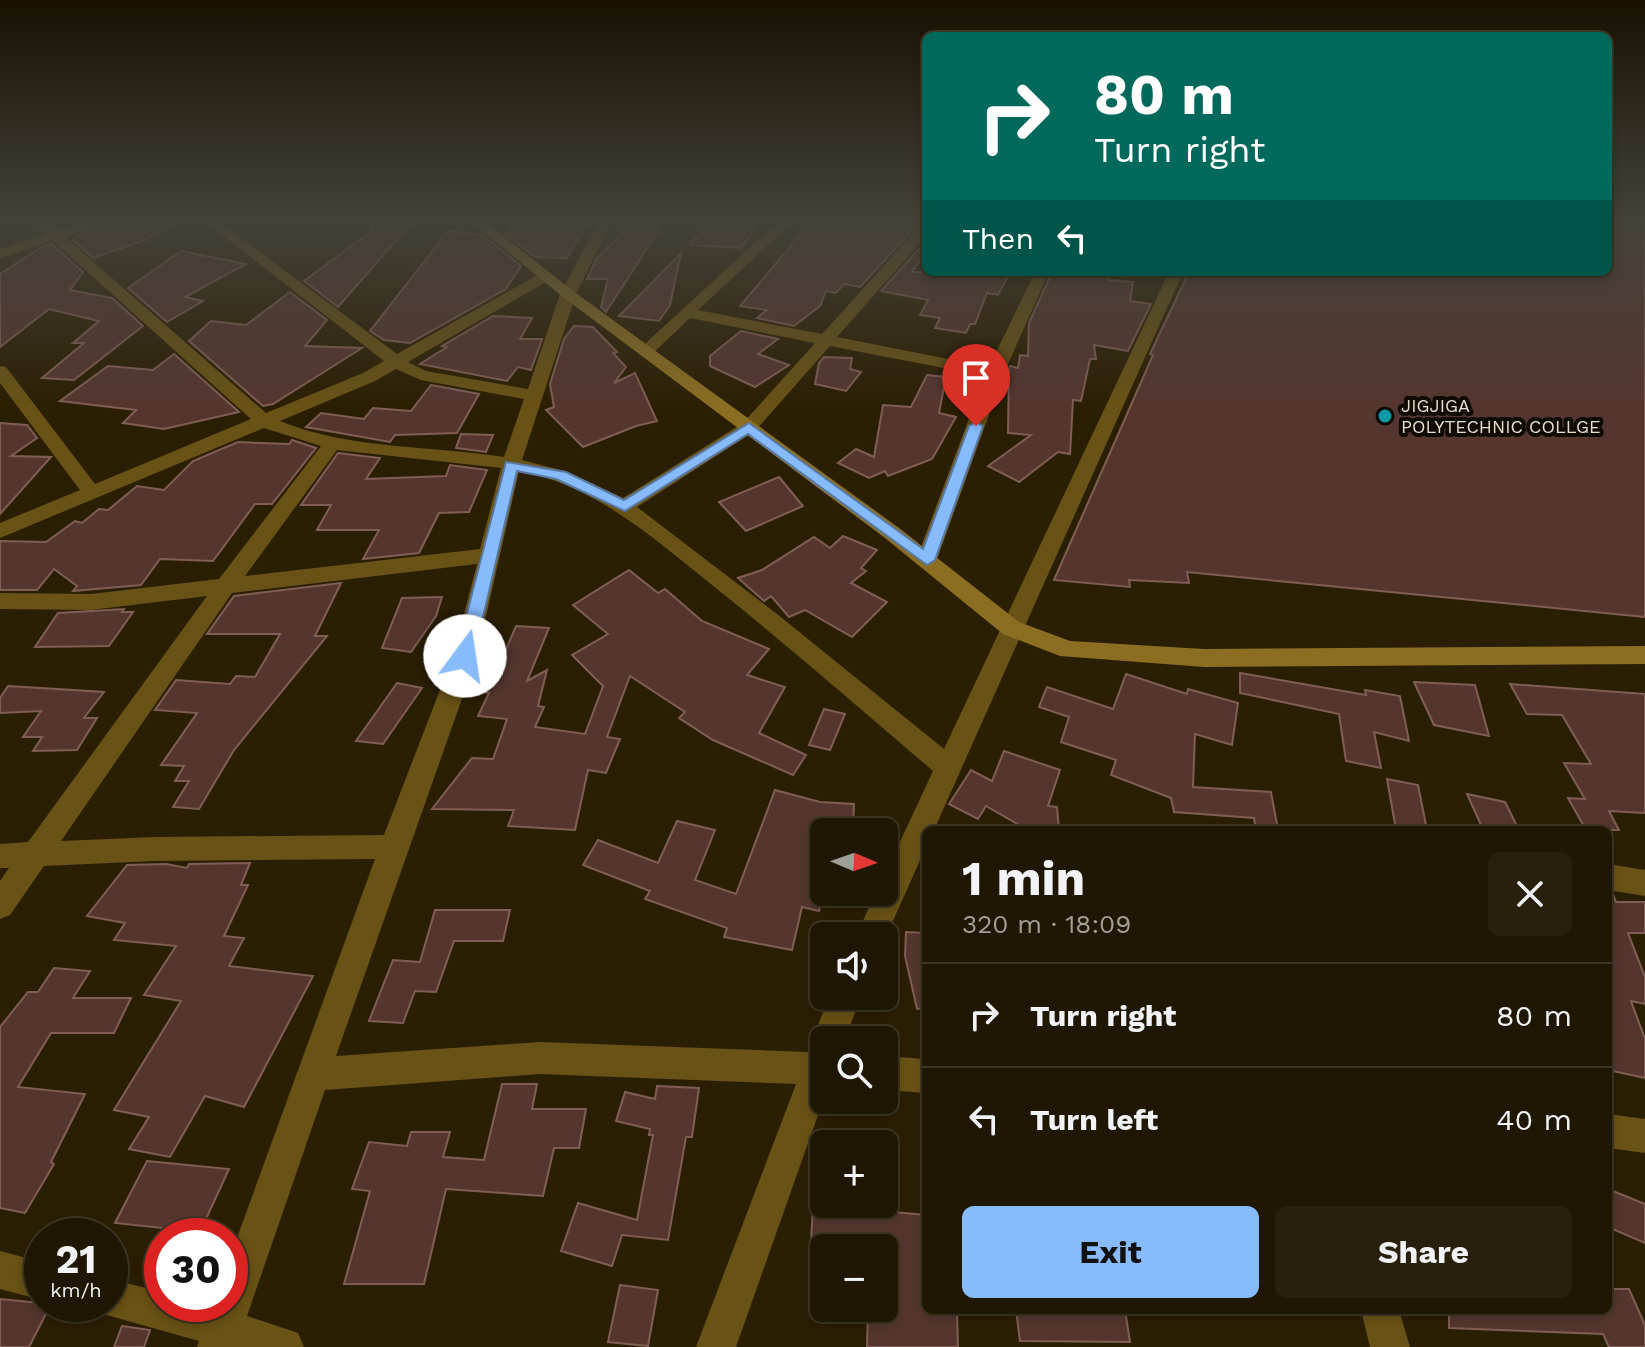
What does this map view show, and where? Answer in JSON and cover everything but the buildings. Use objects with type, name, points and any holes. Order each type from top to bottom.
[{"type":"street","points":[[110,283],[264,421],[290,434],[333,443],[511,465],[561,475],[625,506],[764,614],[948,768]]},
{"type":"street","points":[[292,283],[396,362],[421,375],[534,395]]},
{"type":"street","points":[[0,531],[369,377],[534,283]]},
{"type":"street","points":[[554,283],[927,560],[1011,628],[1068,650],[1204,658],[1645,655]]},
{"type":"street","points":[[220,1337],[393,847],[465,656],[511,465],[574,283]]},
{"type":"street","points":[[645,351],[720,283]]},
{"type":"street","points":[[625,506],[749,427],[876,283]]},
{"type":"street","points":[[927,560],[995,373],[1037,283]]},
{"type":"street","points":[[925,826],[1011,628],[1171,283]]},
{"type":"street","points":[[687,313],[995,373]]},
{"type":"street","points":[[0,371],[92,493]]},
{"type":"street","points":[[0,905],[225,587],[333,443]]},
{"type":"street","points":[[0,601],[91,602],[489,555]]},
{"type":"street","points":[[878,922],[922,835]]},
{"type":"street","points":[[0,856],[154,849],[393,847]]},
{"type":"street","points":[[1612,878],[1645,883]]},
{"type":"street","points":[[313,1074],[540,1058],[810,1058]]},
{"type":"street","points":[[898,1074],[922,1076]]},
{"type":"street","points":[[716,1347],[810,1095]]},
{"type":"street","points":[[1612,1132],[1645,1136]]},
{"type":"street","points":[[0,1270],[24,1276]]},
{"type":"street","points":[[128,1304],[220,1337],[284,1347]]},
{"type":"street","points":[[1381,1314],[1390,1347]]},
{"type":"place","name":"JIGJIGA POLYTECHNIC COLLGE","points":[[1385,416]]},
{"type":"route","points":[[465,656],[511,465],[561,475],[625,506],[749,427],[927,560],[976,426]]}]
